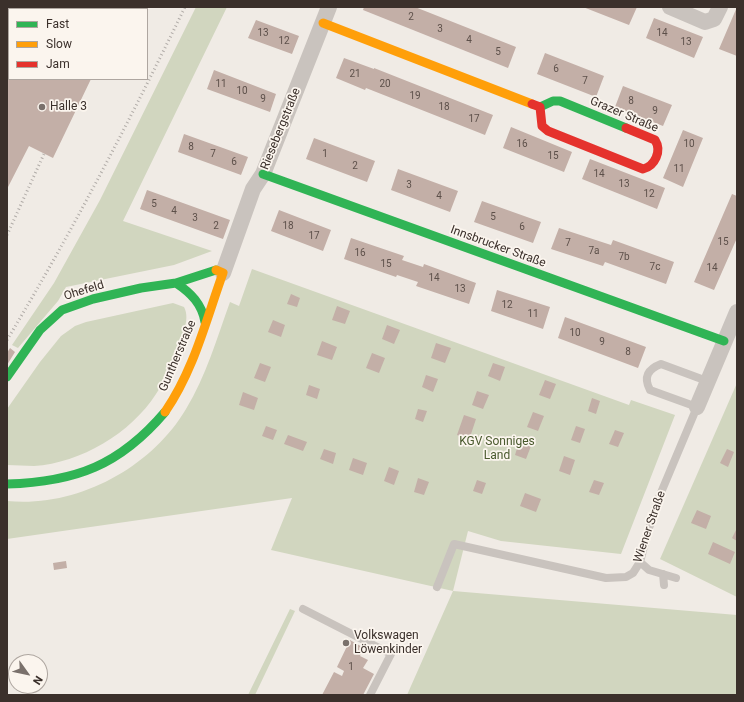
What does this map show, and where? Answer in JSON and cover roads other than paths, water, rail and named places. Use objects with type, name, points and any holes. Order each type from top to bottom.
[{"type":"street","name":"Riesebergstraße","points":[[223,273],[253,189],[263,174],[329,7]]},
{"type":"street","points":[[670,7],[705,22],[714,19],[720,7]]},
{"type":"street","points":[[323,23],[540,107]]},
{"type":"street","name":"Grazer Straße","points":[[553,101],[560,101],[655,140],[659,143],[659,147],[652,165],[648,169],[642,169],[548,131],[542,126],[540,107],[553,101]]},
{"type":"street","name":"Innsbrucker Straße","points":[[263,174],[724,341]]},
{"type":"street","name":"Ohefeld","points":[[7,377],[40,330],[62,310],[100,297],[176,283],[216,270],[223,273]]},
{"type":"street","name":"Guntherstraße","points":[[7,484],[36,484],[70,478],[113,460],[151,429],[165,412],[180,387],[206,322],[212,293],[223,273]]},
{"type":"street","points":[[176,283],[191,294],[199,303],[206,322]]},
{"type":"street","name":"Ohefeld","points":[[176,283],[195,287]]},
{"type":"street","name":"Wiener Straße","points":[[697,407],[737,312]]},
{"type":"lane","points":[[697,407],[650,390],[646,383],[647,374],[654,367],[661,364],[707,381]]},
{"type":"lane","name":"Wiener Straße","points":[[437,587],[454,544],[606,578],[626,577],[633,573],[640,562],[660,495],[697,407]]},
{"type":"lane","points":[[640,562],[649,570],[676,578]]},
{"type":"lane","points":[[663,574],[664,586]]},
{"type":"lane","points":[[303,608],[391,654],[370,695]]},
{"type":"railway","points":[[7,340],[100,175],[185,7]]},
{"type":"railway","points":[[7,235],[44,154]]},
{"type":"place","name":"Halle 3","points":[[42,107]]},
{"type":"place","name":"Volkswagen Löwenkinder","points":[[346,643]]},
{"type":"park label","name":"KGV Sonniges Land","points":[[497,449]]}]
